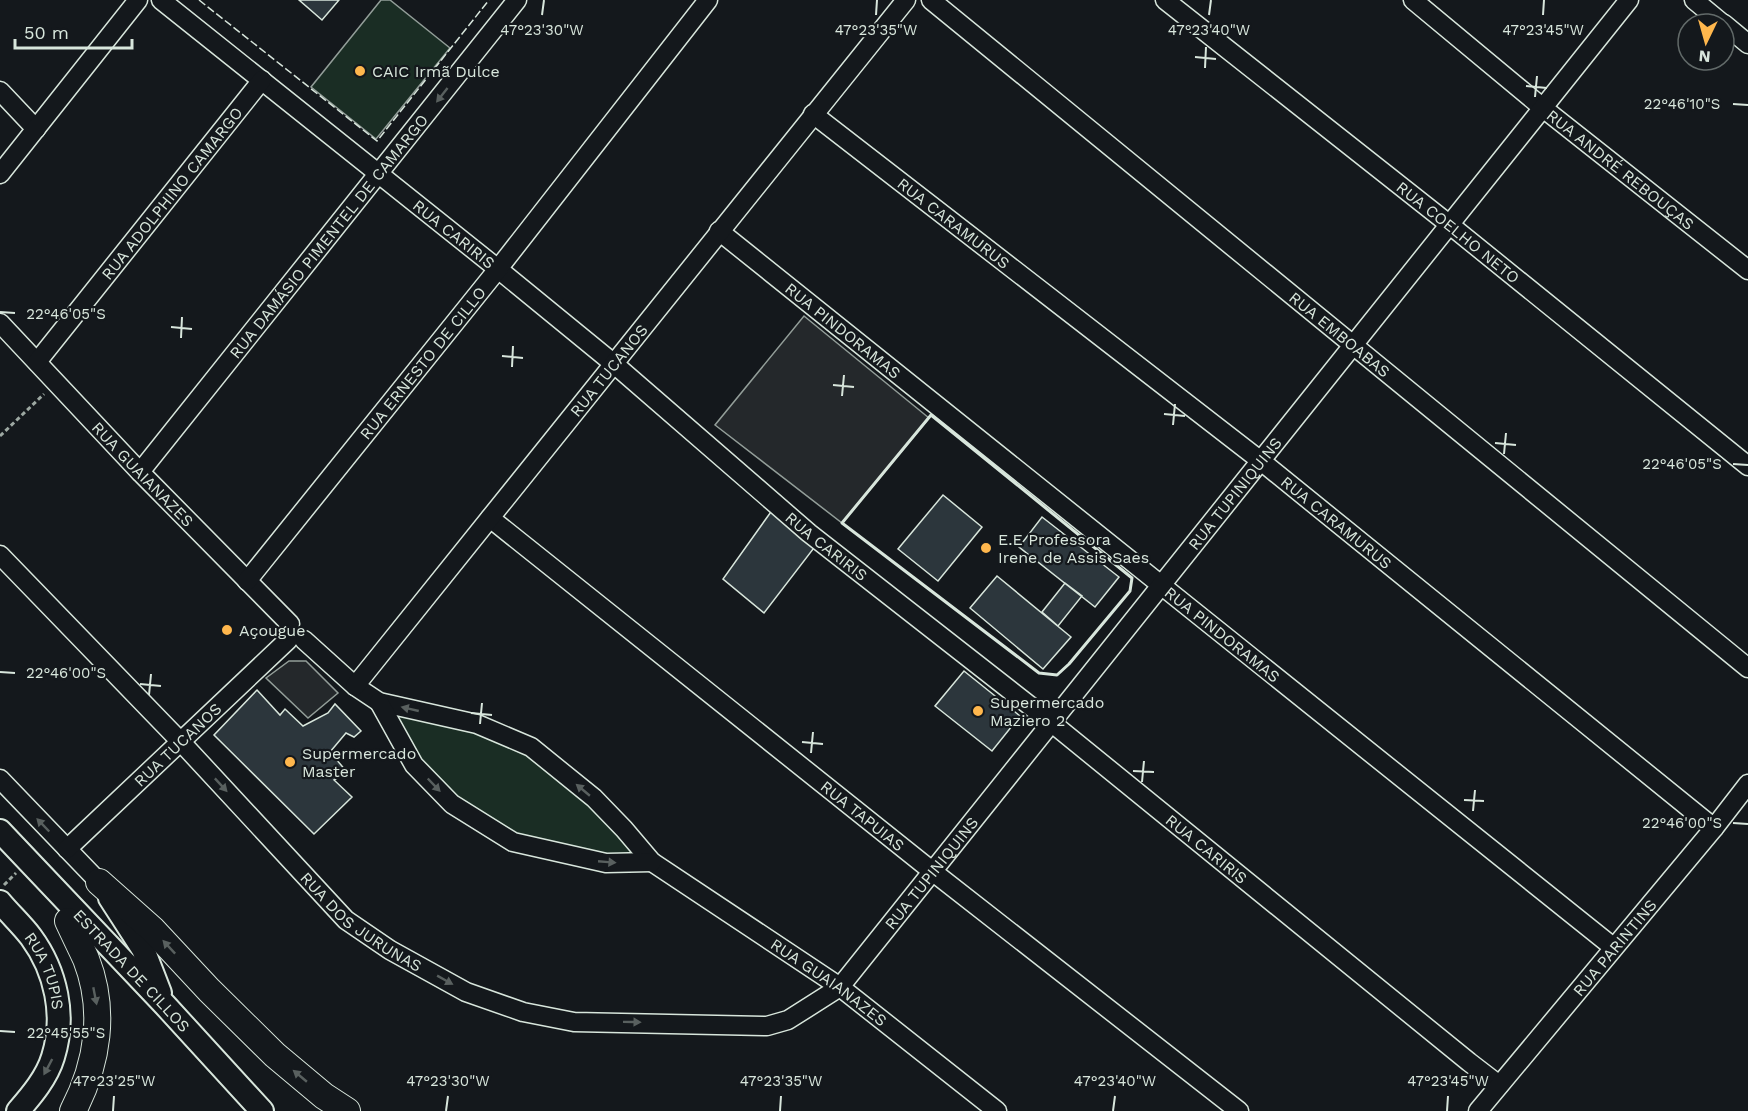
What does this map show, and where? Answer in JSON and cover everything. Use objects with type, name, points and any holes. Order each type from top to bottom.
[{"type":"highway","points":[[99,882],[153,930],[209,990],[275,1055],[324,1096],[347,1111]]},
{"type":"highway","points":[[68,921],[86,961],[96,1000],[98,1030],[90,1072],[84,1091],[73,1111]]},
{"type":"main road","name":"ESTRADA DE CILLOS","points":[[0,831],[165,1005],[261,1111]]},
{"type":"main road","name":"ESTRADA DE CILLOS","points":[[0,853],[68,921],[242,1111]]},
{"type":"main road","points":[[99,882],[143,949],[165,1005]]},
{"type":"main road","name":"RUA TUPIS","points":[[0,902],[32,937],[48,967],[58,996],[59,1023],[53,1058],[36,1090],[18,1111]]},
{"type":"street","points":[[0,174],[138,0]]},
{"type":"street","name":"RUA CARIRIS","points":[[161,0],[613,363],[809,533],[1052,723],[1459,1055],[1499,1085]]},
{"type":"street","name":"RUA DAMÁSIO PIMENTEL DE CAMARGO","points":[[140,472],[517,0]]},
{"type":"street","name":"RUA ERNESTO DE CILLO","points":[[247,581],[498,269],[708,0]]},
{"type":"street","name":"RUA TUCANOS","points":[[355,686],[906,0]]},
{"type":"street","name":"RUA EMBOABAS","points":[[931,0],[1748,668]]},
{"type":"street","name":"RUA COELHO NETO","points":[[1165,0],[1450,225],[1748,466]]},
{"type":"street","name":"RUA ANDRÉ REBOUÇAS","points":[[1413,0],[1543,108],[1748,270]]},
{"type":"street","name":"RUA TUPINIQUINS","points":[[840,987],[1629,0]]},
{"type":"street","points":[[1694,0],[1709,12]]},
{"type":"street","points":[[1736,34],[1748,44]]},
{"type":"street","name":"RUA ADOLPHINO CAMARGO","points":[[37,362],[262,80]]},
{"type":"street","points":[[0,91],[36,129]]},
{"type":"street","name":"RUA CARAMURUS","points":[[813,114],[1261,460],[1714,828]]},
{"type":"street","name":"RUA PINDORAMAS","points":[[719,231],[1613,947]]},
{"type":"street","name":"RUA GUAIANAZES","points":[[0,323],[140,472],[247,581],[294,635]]},
{"type":"street","name":"RUA TAPUIAS","points":[[490,518],[932,871],[1239,1111]]},
{"type":"street","name":"RUA DOS JURUNAS","points":[[0,555],[181,742],[346,920],[390,950],[466,992],[523,1012],[574,1022],[767,1026],[788,1020],[840,987]]},
{"type":"street","points":[[294,635],[355,686]]},
{"type":"street","name":"RUA TUCANOS","points":[[67,849],[294,635]]},
{"type":"street","name":"RUA GUAIANAZES","points":[[355,686],[379,702],[477,724],[531,747],[594,798],[652,862],[840,987],[997,1111]]},
{"type":"street","name":"RUA GUAIANAZES","points":[[379,702],[414,765],[452,804],[513,842],[606,863],[652,862]]},
{"type":"street","points":[[0,779],[99,882]]},
{"type":"street","name":"RUA PARINTINS","points":[[1478,1111],[1714,828],[1748,783]]},
{"type":"path","points":[[0,436],[57,382]]},
{"type":"green space","points":[[381,0],[390,0],[450,48],[376,139],[311,87]]},
{"type":"green space","points":[[379,702],[531,747],[652,862],[513,842],[452,804]]},
{"type":"shaded area","points":[[804,316],[929,418],[842,523],[715,425]]},
{"type":"shaded area","points":[[289,661],[306,661],[338,693],[308,718],[266,678]]},
{"type":"building","points":[[299,0],[339,0],[322,20]]},
{"type":"building","points":[[943,495],[982,527],[938,581],[898,549]]},
{"type":"building","points":[[773,509],[817,544],[764,613],[723,579]]},
{"type":"building","points":[[1042,517],[1119,577],[1095,607],[1019,547]]},
{"type":"building","points":[[997,576],[1071,637],[1043,669],[970,608]]},
{"type":"building","points":[[1065,583],[1082,596],[1058,626],[1042,612]]},
{"type":"building","name":"Supermercado Maziero 2","points":[[964,671],[1020,716],[992,751],[935,706]]},
{"type":"building","name":"Supermercado Master","points":[[257,690],[280,715],[285,709],[303,726],[328,713],[335,704],[361,731],[354,737],[346,733],[330,752],[347,772],[334,780],[352,797],[314,834],[214,735]]},
{"type":"fence","points":[[199,0],[377,141],[489,0]]},
{"type":"wall","points":[[931,415],[1132,578],[1130,591],[1069,664],[1057,675],[1039,673],[842,523],[931,415]]},
{"type":"place","name":"CAIC Irmã Dulce","points":[[360,71]]},
{"type":"place","name":"E.E Professora Irene de Assis Saes","points":[[986,548]]},
{"type":"place","name":"Açougue","points":[[227,630]]},
{"type":"place","name":"Supermercado Maziero 2","points":[[978,711]]},
{"type":"place","name":"Supermercado Master","points":[[290,762]]}]
